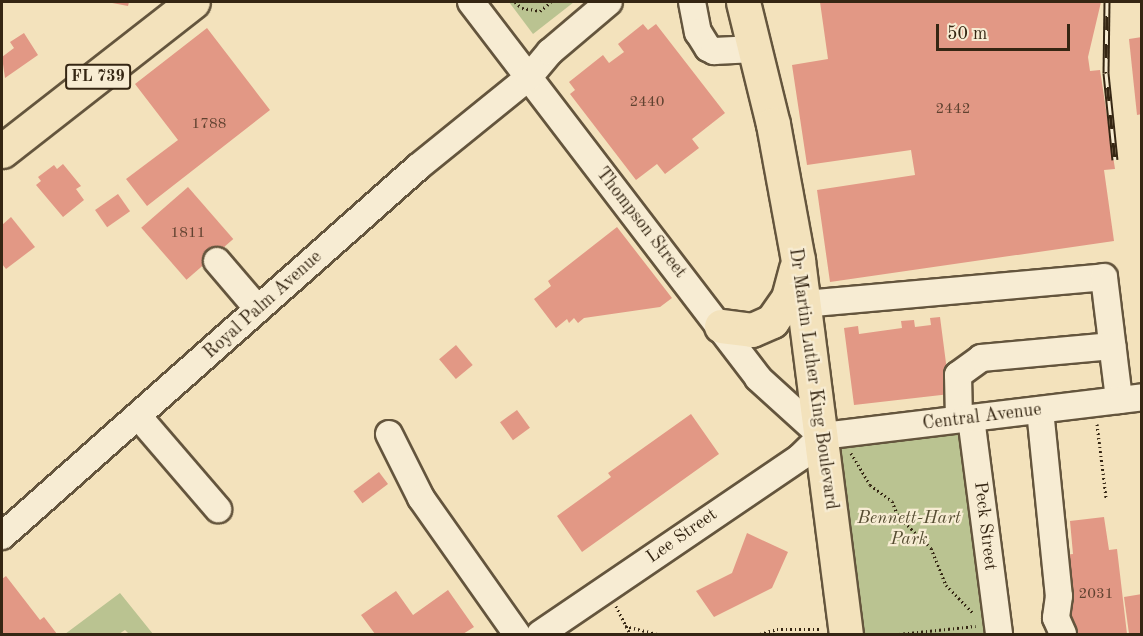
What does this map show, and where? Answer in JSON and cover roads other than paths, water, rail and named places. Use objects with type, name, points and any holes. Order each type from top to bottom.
[{"type":"main road","name":"Dr Martin Luther King Boulevard","points":[[743,2],[773,124],[804,304],[830,435],[846,632]]},
{"type":"main road","name":"Dr Martin Luther King Boulevard","points":[[764,2],[773,124]]},
{"type":"main road","name":"FL 739","points":[[2,151],[181,5]]},
{"type":"main road","points":[[721,326],[752,330],[772,321],[788,298],[798,260]]},
{"type":"street","name":"Thompson Street","points":[[471,2],[721,326],[758,378],[830,435]]},
{"type":"street","name":"Royal Palm Avenue","points":[[2,536],[418,167],[529,77],[550,52],[609,2]]},
{"type":"street","points":[[692,2],[698,32],[708,48],[714,51],[755,49]]},
{"type":"street","points":[[218,261],[258,309]]},
{"type":"street","points":[[804,304],[1104,277],[1118,400]]},
{"type":"street","name":"Peck Street","points":[[991,628],[958,375],[981,358],[1112,346]]},
{"type":"street","name":"Central Avenue","points":[[830,435],[1118,400]]},
{"type":"street","points":[[1040,410],[1059,596],[1056,618],[1063,634]]},
{"type":"street","points":[[138,416],[218,510]]},
{"type":"street","points":[[389,434],[421,498],[517,634]]},
{"type":"street","name":"Lee Street","points":[[540,634],[830,435]]},
{"type":"railway","points":[[1107,2],[1106,73],[1115,160]]},
{"type":"park label","name":"Bennett-Hart Park","points":[[909,529]]}]
